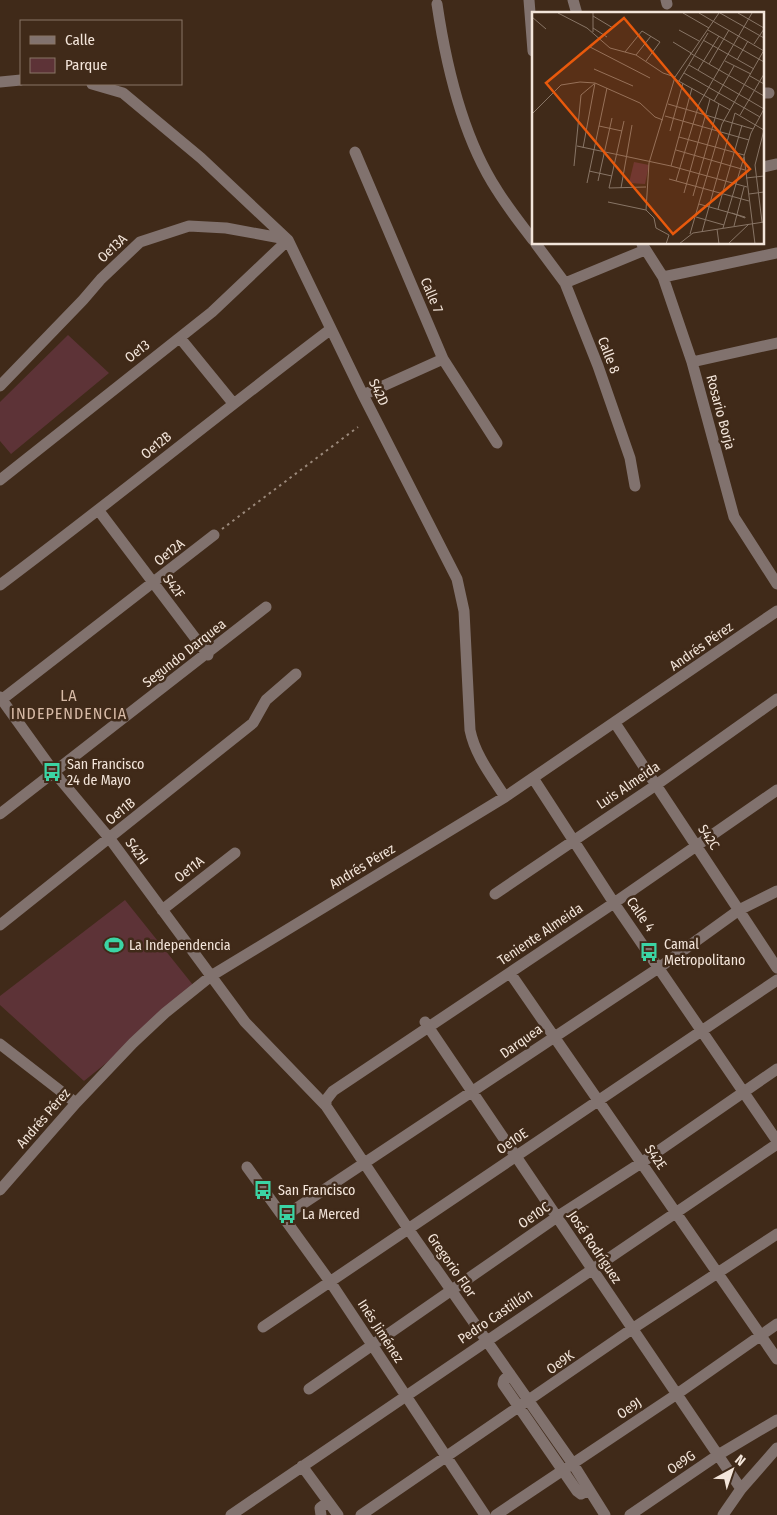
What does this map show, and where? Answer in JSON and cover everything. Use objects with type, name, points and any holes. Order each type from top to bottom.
[{"type":"street","points":[[529,0],[532,38]]},
{"type":"street","points":[[436,4],[444,56],[469,132],[497,191],[532,239]]},
{"type":"street","points":[[0,82],[20,80]]},
{"type":"street","name":"S42D","points":[[95,85],[123,93],[201,158],[288,240],[363,395],[457,579],[464,612],[472,742],[477,754],[505,797]]},
{"type":"street","name":"Calle 7","points":[[355,152],[444,359],[498,443]]},
{"type":"street","points":[[764,167],[777,164]]},
{"type":"street","name":"Oe13A","points":[[0,386],[83,300],[101,278],[140,242],[189,226],[226,228],[288,240]]},
{"type":"street","name":"Oe13","points":[[0,480],[212,312],[288,240]]},
{"type":"street","name":"Calle 8","points":[[537,245],[565,283],[598,366],[630,458],[635,486]]},
{"type":"street","points":[[565,283],[644,247]]},
{"type":"street","name":"Rosario Borja","points":[[644,247],[662,277],[692,362],[734,518],[777,584]]},
{"type":"street","points":[[662,277],[777,252]]},
{"type":"street","name":"Oe12B","points":[[0,585],[99,511],[233,403],[331,329]]},
{"type":"street","points":[[180,338],[233,403]]},
{"type":"street","points":[[692,362],[777,343]]},
{"type":"street","points":[[363,395],[444,359]]},
{"type":"street","name":"S42F","points":[[99,511],[208,655]]},
{"type":"street","name":"Oe12A","points":[[1,699],[214,535]]},
{"type":"street","name":"Segundo Darquea","points":[[0,814],[208,655],[266,607]]},
{"type":"street","name":"Andrés Pérez","points":[[0,1190],[76,1103],[165,1013],[212,976],[505,797],[776,614]]},
{"type":"street","name":"Oe11B","points":[[0,925],[253,723],[266,700],[296,674]]},
{"type":"street","name":"S42H","points":[[1,699],[54,772],[110,839],[268,1048],[326,1106]]},
{"type":"street","name":"Luis Almeida","points":[[495,894],[656,785],[777,699]]},
{"type":"street","name":"S42C","points":[[616,723],[777,968]]},
{"type":"street","name":"Calle 4","points":[[533,778],[614,903],[660,967],[777,1142]]},
{"type":"street","name":"Teniente Almeida","points":[[326,1106],[326,1100],[333,1091],[427,1025],[510,973],[697,847],[777,790]]},
{"type":"street","name":"Oe11A","points":[[162,910],[235,853]]},
{"type":"street","name":"Darquea","points":[[283,1216],[473,1093],[660,967],[739,910],[777,891]]},
{"type":"street","name":"S42E","points":[[510,973],[777,1358]]},
{"type":"street","name":"Oe10E","points":[[263,1327],[331,1283],[777,980]]},
{"type":"street","name":"José Rodríguez","points":[[427,1025],[740,1489]]},
{"type":"street","points":[[0,1044],[76,1103]]},
{"type":"street","name":"Oe10C","points":[[309,1389],[557,1217],[641,1163],[777,1069]]},
{"type":"street","name":"Gregorio Flor","points":[[326,1106],[366,1163],[409,1230],[553,1434],[605,1515]]},
{"type":"street","name":"Pedro Castillón","points":[[230,1515],[676,1213],[777,1142]]},
{"type":"street","name":"Inés Jiménez","points":[[247,1167],[331,1283],[485,1515]]},
{"type":"street","name":"Oe9K","points":[[361,1515],[520,1408],[632,1329],[777,1234]]},
{"type":"street","name":"Oe9J","points":[[496,1515],[677,1394],[777,1324]]},
{"type":"street","points":[[510,1374],[503,1384],[579,1493],[584,1494],[589,1490]]},
{"type":"street","name":"Oe9G","points":[[630,1515],[718,1455],[777,1420]]},
{"type":"street","points":[[543,1441],[553,1434]]},
{"type":"street","points":[[723,1515],[740,1489],[777,1448]]},
{"type":"street","points":[[302,1466],[338,1515]]},
{"type":"street","points":[[321,1515],[320,1508],[328,1502]]},
{"type":"path","points":[[214,535],[358,427]]},
{"type":"green space","points":[[68,335],[109,373],[11,454],[0,441],[0,402]]},
{"type":"green space","name":"La Independencia","points":[[125,900],[197,990],[84,1081],[0,1005],[0,996]]},
{"type":"place","name":"San Francisco 24 de Mayo","points":[[52,772]]},
{"type":"place","name":"La Independencia","points":[[114,945]]},
{"type":"place","name":"Camal Metropolitano","points":[[649,952]]},
{"type":"place","name":"San Francisco","points":[[263,1190]]},
{"type":"place","name":"La Merced","points":[[287,1214]]},
{"type":"district","name":"LA INDEPENDENCIA","points":[[69,704]]}]
